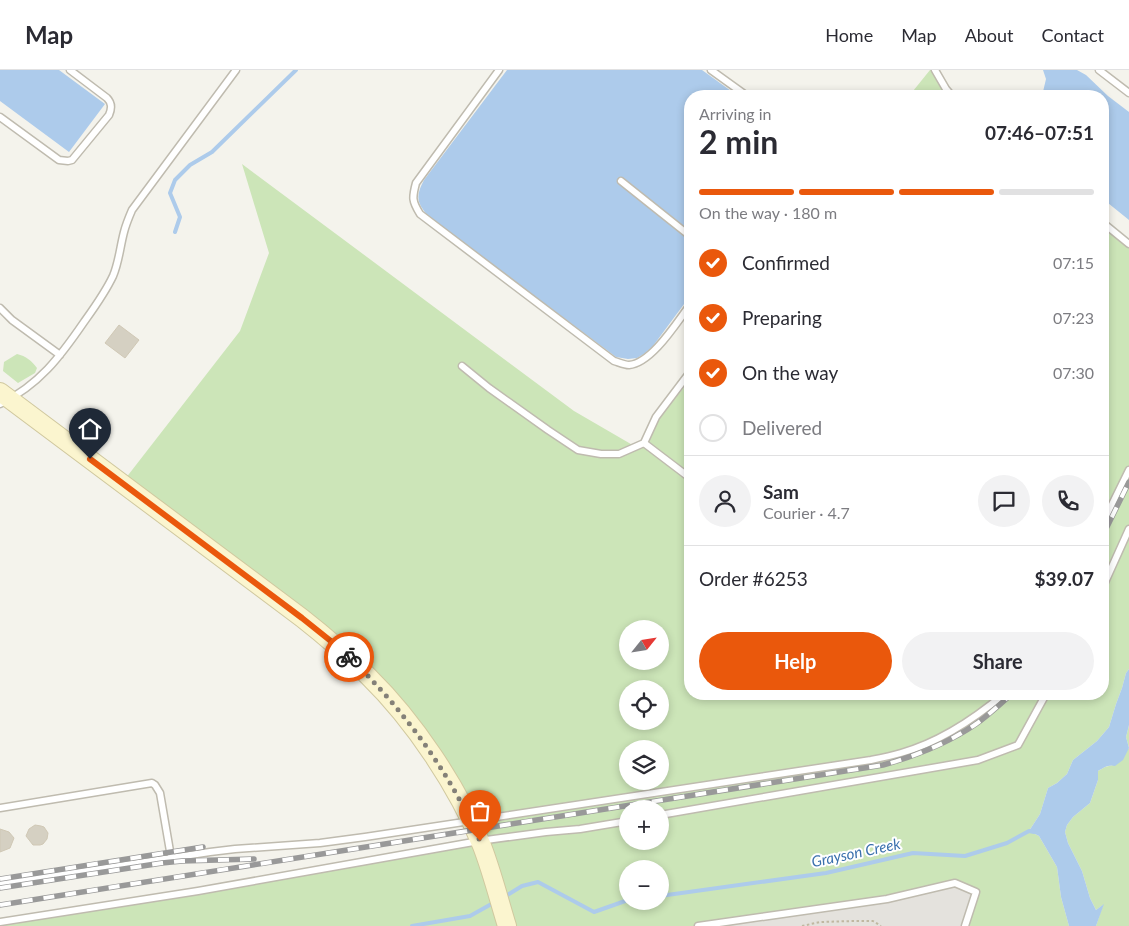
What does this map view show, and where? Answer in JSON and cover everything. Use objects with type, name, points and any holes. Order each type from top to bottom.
[{"type":"street","points":[[3,398],[302,618],[337,646],[370,677],[399,710],[446,775],[481,845],[507,926]]},
{"type":"lane","points":[[0,117],[59,160],[72,160],[109,115],[112,106],[107,98],[70,70]]},
{"type":"lane","points":[[3,398],[34,382],[46,372],[94,308],[113,276],[132,210],[236,70]]},
{"type":"lane","points":[[499,70],[416,183],[413,196],[414,205],[420,214],[614,361],[627,365],[638,363],[654,352],[684,313]]},
{"type":"lane","points":[[711,70],[739,90]]},
{"type":"lane","points":[[935,70],[947,90]]},
{"type":"lane","points":[[1099,70],[1129,93]]},
{"type":"lane","points":[[620,181],[684,231]]},
{"type":"lane","points":[[1109,228],[1129,244]]},
{"type":"lane","points":[[0,308],[12,320],[60,355]]},
{"type":"lane","points":[[462,366],[489,388],[578,450],[601,454],[619,454],[644,443],[656,417],[684,380]]},
{"type":"lane","points":[[644,443],[684,473]]},
{"type":"lane","points":[[1109,511],[1129,470]]},
{"type":"lane","points":[[1109,573],[1129,529]]},
{"type":"lane","points":[[0,884],[171,857],[236,849],[320,843],[871,760],[901,753],[930,743],[956,730],[996,700]]},
{"type":"lane","points":[[669,813],[978,760],[1018,745],[1043,700]]},
{"type":"lane","points":[[0,808],[152,783],[160,793],[171,857]]},
{"type":"lane","points":[[0,922],[481,845],[546,832],[619,822]]},
{"type":"lane","points":[[698,926],[887,899],[954,883],[976,892],[965,926]]},
{"type":"path","points":[[802,926],[820,922],[873,921],[881,926]]},
{"type":"shaded area","points":[[955,883],[976,892],[965,926],[698,926]]},
{"type":"green space","points":[[930,70],[935,70],[948,90],[914,90]]},
{"type":"green space","points":[[242,164],[574,411],[636,447],[684,387],[684,700],[1109,700],[1109,227],[1129,244],[1129,669],[1126,673],[1109,727],[1097,741],[1073,760],[1067,774],[1048,788],[1040,814],[1029,831],[1039,836],[1057,867],[1061,897],[1069,926],[965,926],[976,892],[954,883],[887,899],[698,926],[0,926],[0,922],[479,841],[471,821],[370,677],[122,483],[240,331],[269,253]]},
{"type":"green space","points":[[17,354],[28,359],[37,368],[35,373],[18,383],[3,371],[4,362]]},
{"type":"green space","points":[[1129,725],[1129,748],[1126,737]]},
{"type":"green space","points":[[1129,748],[1129,926],[1096,926],[1103,905],[1096,910],[1065,832],[1067,825],[1073,817],[1090,803],[1098,780],[1098,771],[1113,765]]},
{"type":"water","points":[[0,70],[59,70],[105,104],[69,152],[0,101]]},
{"type":"water","points":[[507,70],[702,70],[730,90],[684,90],[684,304],[653,346],[637,358],[616,357],[429,217],[420,204],[418,195],[424,180]]},
{"type":"water","points":[[1043,70],[1077,70],[1086,75],[1102,90],[1043,90],[1046,79]]},
{"type":"water","points":[[1109,97],[1129,112],[1129,220],[1109,204]]},
{"type":"water","points":[[1129,669],[1129,725],[1126,737],[1129,748],[1123,760],[1115,766],[1108,766],[1098,771],[1098,780],[1090,803],[1073,817],[1067,825],[1065,832],[1096,910],[1104,904],[1096,926],[1069,926],[1061,897],[1057,867],[1039,836],[1029,831],[1040,814],[1048,788],[1067,774],[1073,760],[1097,741],[1109,727],[1126,673]]},
{"type":"building","points":[[119,325],[139,340],[125,358],[105,343]]},
{"type":"building","points":[[35,825],[44,827],[48,833],[47,839],[40,845],[33,845],[26,836],[29,829]]},
{"type":"building","points":[[0,829],[9,832],[14,838],[10,848],[0,852]]},
{"type":"waterway","points":[[175,232],[180,217],[170,193],[175,180],[190,165],[212,152],[296,70]]},
{"type":"waterway","name":"Grayson Creek","points":[[669,895],[826,873],[913,853],[965,856],[1007,843],[1029,831],[1034,832]]},
{"type":"waterway","name":"Grayson Creek","points":[[504,897],[522,886],[538,882],[594,912],[619,903]]},
{"type":"waterway","name":"Grayson Creek","points":[[412,926],[470,916],[495,902]]},
{"type":"railway","points":[[1109,523],[1129,482]]},
{"type":"railway","points":[[0,905],[883,765],[943,743],[981,721],[1005,700]]},
{"type":"railway","points":[[0,879],[203,847]]},
{"type":"railway","points":[[0,888],[162,863],[254,859]]},
{"type":"way so far","points":[[349,657],[390,699],[424,743],[446,775],[480,841]]},
{"type":"route","points":[[90,459],[302,618],[349,657]]}]
